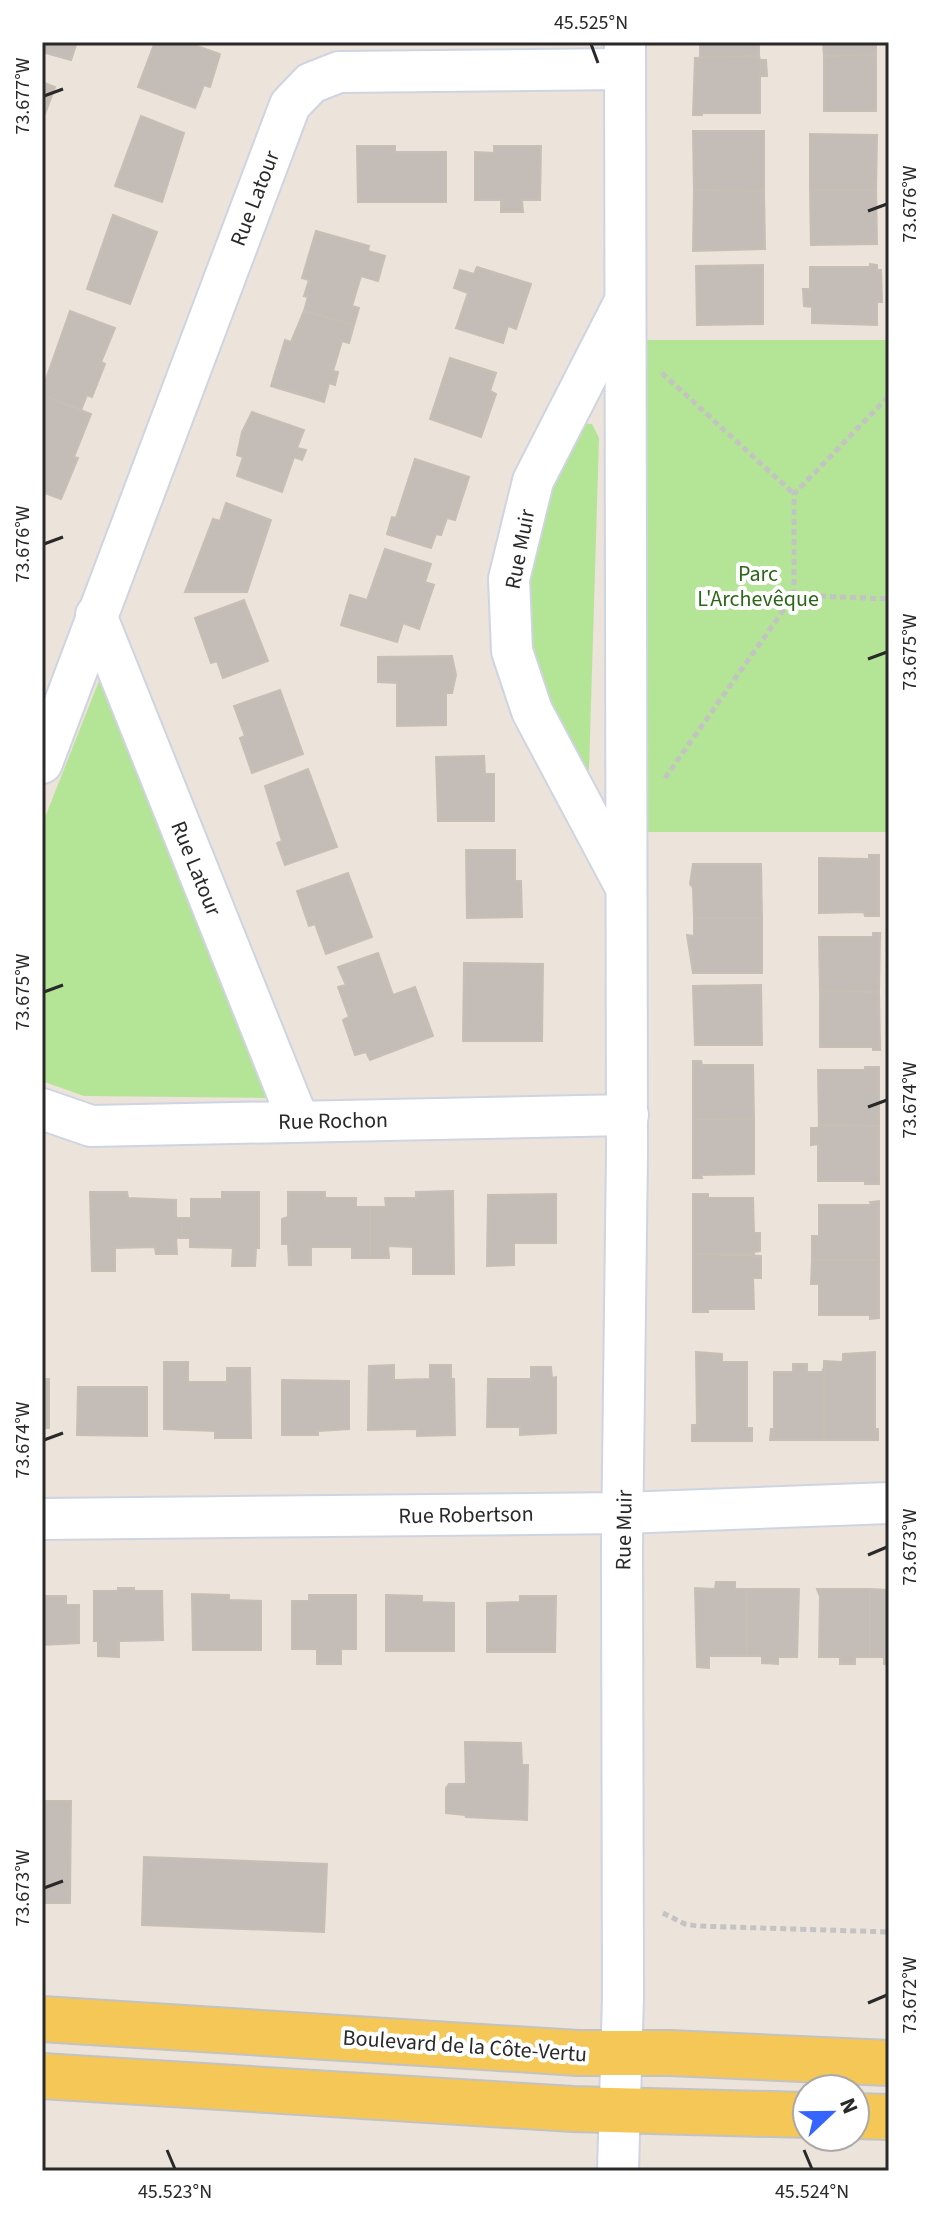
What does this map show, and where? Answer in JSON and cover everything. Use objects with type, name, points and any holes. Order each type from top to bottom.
[{"type":"main road","name":"Boulevard de la Côte-Vertu","points":[[42,2019],[578,2053],[670,2053],[889,2063]]},
{"type":"main road","points":[[42,2076],[620,2111],[791,2115]]},
{"type":"street","name":"Rue Muir","points":[[618,2171],[628,1115],[625,55]]},
{"type":"street","name":"Rue Latour","points":[[42,763],[290,105],[311,83],[339,72],[625,55]]},
{"type":"street","name":"Rue Muir","points":[[626,300],[533,481],[509,579],[512,651],[532,711],[627,889]]},
{"type":"street","name":"Rue Latour","points":[[96,615],[298,1120]]},
{"type":"street","name":"Rue Rochon","points":[[42,1109],[91,1126],[628,1115]]},
{"type":"street","name":"Rue Robertson","points":[[42,1519],[623,1513],[889,1503]]},
{"type":"path","points":[[626,340],[794,494]]},
{"type":"path","points":[[627,832],[794,595],[794,494],[889,396]]},
{"type":"path","points":[[794,595],[889,599]]},
{"type":"path","points":[[663,1913],[685,1924],[697,1926],[889,1932]]},
{"type":"green space","name":"Parc L'Archevêque","points":[[626,340],[889,340],[889,832],[627,832]]},
{"type":"green space","points":[[578,423],[592,424],[599,438],[589,770],[578,775],[532,662],[527,588],[546,499]]},
{"type":"green space","points":[[99,681],[271,1098],[84,1096],[42,1081],[42,825]]},
{"type":"building","points":[[42,42],[77,42],[71,60],[42,52]]},
{"type":"building","points":[[155,42],[186,42],[220,54],[210,87],[204,85],[195,108],[138,87]]},
{"type":"building","points":[[700,42],[759,42],[759,56],[700,57]]},
{"type":"building","points":[[823,42],[876,42],[876,55],[824,56]]},
{"type":"building","points":[[876,55],[876,111],[824,111],[824,56]]},
{"type":"building","points":[[759,56],[760,60],[766,60],[767,76],[760,76],[760,113],[693,115],[695,58]]},
{"type":"building","points":[[42,82],[55,87],[42,122]]},
{"type":"building","points":[[141,116],[184,133],[162,202],[115,186]]},
{"type":"building","points":[[693,131],[764,131],[764,191],[694,190]]},
{"type":"building","points":[[810,134],[877,135],[876,190],[810,190]]},
{"type":"building","points":[[357,146],[395,146],[395,152],[446,152],[446,202],[358,202]]},
{"type":"building","points":[[494,146],[541,146],[540,200],[522,200],[523,212],[501,212],[501,200],[475,200],[475,152],[494,153]]},
{"type":"building","points":[[694,190],[764,191],[765,249],[693,251]]},
{"type":"building","points":[[810,190],[876,190],[877,244],[811,245]]},
{"type":"building","points":[[113,215],[157,232],[130,304],[87,289]]},
{"type":"building","points":[[316,231],[369,246],[368,251],[385,256],[378,281],[361,276],[352,306],[359,308],[354,325],[304,311],[309,280],[302,278]]},
{"type":"building","points":[[870,264],[877,265],[877,270],[881,270],[882,302],[877,302],[877,325],[812,323],[812,307],[804,306],[803,289],[810,289],[810,267],[870,267]]},
{"type":"building","points":[[763,265],[763,324],[697,325],[696,266]]},
{"type":"building","points":[[477,267],[531,284],[516,329],[508,326],[503,343],[456,328],[468,293],[454,288],[460,270],[474,274]]},
{"type":"building","points":[[70,311],[115,328],[101,362],[105,364],[92,397],[87,395],[81,410],[43,396]]},
{"type":"building","points":[[304,311],[354,325],[349,343],[342,341],[333,371],[338,372],[335,385],[329,383],[324,402],[271,386],[285,340],[291,342]]},
{"type":"building","points":[[450,358],[496,373],[490,391],[496,394],[481,437],[430,419]]},
{"type":"building","points":[[42,395],[91,414],[61,499],[42,492]]},
{"type":"building","points":[[252,412],[304,430],[297,448],[306,450],[302,460],[294,457],[282,492],[237,476],[243,457],[237,455],[242,432]]},
{"type":"building","points":[[415,459],[469,477],[455,520],[447,518],[441,535],[436,534],[431,548],[387,534],[392,517],[396,518]]},
{"type":"building","points":[[226,503],[271,520],[247,592],[185,592],[213,519],[220,521]]},
{"type":"building","points":[[385,549],[431,564],[425,582],[434,585],[419,629],[403,623],[397,642],[341,625],[350,595],[367,600]]},
{"type":"building","points":[[244,600],[268,661],[223,678],[217,661],[211,663],[195,618]]},
{"type":"building","points":[[452,656],[456,675],[452,693],[446,693],[446,725],[397,726],[397,683],[378,682],[378,657]]},
{"type":"building","points":[[280,690],[303,754],[252,773],[240,738],[245,736],[234,706]]},
{"type":"building","points":[[484,756],[485,774],[494,774],[494,821],[438,821],[436,757]]},
{"type":"building","points":[[308,769],[337,847],[285,865],[277,843],[282,841],[265,786]]},
{"type":"building","points":[[466,850],[515,850],[515,881],[521,881],[522,917],[467,918]]},
{"type":"building","points":[[869,855],[879,855],[879,916],[865,916],[864,912],[819,913],[819,858],[869,859]]},
{"type":"building","points":[[693,864],[761,864],[762,918],[694,918],[693,888],[690,884]]},
{"type":"building","points":[[348,873],[372,937],[326,954],[315,924],[309,926],[297,891]]},
{"type":"building","points":[[694,918],[762,918],[762,973],[693,973],[687,935],[694,936]]},
{"type":"building","points":[[873,933],[880,933],[879,992],[820,991],[819,937],[873,937]]},
{"type":"building","points":[[378,953],[393,995],[415,987],[433,1036],[370,1060],[366,1052],[355,1055],[343,1020],[349,1017],[338,987],[346,985],[338,967]]},
{"type":"building","points":[[464,963],[543,964],[542,1041],[463,1041]]},
{"type":"building","points":[[761,985],[762,1045],[695,1045],[693,986]]},
{"type":"building","points":[[820,991],[879,992],[880,1050],[873,1050],[873,1047],[820,1047]]},
{"type":"building","points":[[693,1061],[701,1061],[702,1065],[753,1065],[754,1119],[693,1120]]},
{"type":"building","points":[[865,1067],[879,1067],[879,1126],[819,1125],[818,1070],[865,1070]]},
{"type":"building","points":[[754,1119],[754,1174],[701,1175],[702,1178],[693,1178],[693,1120]]},
{"type":"building","points":[[819,1125],[879,1126],[879,1184],[818,1181],[818,1144],[811,1145],[811,1128],[818,1128]]},
{"type":"building","points":[[453,1191],[454,1274],[413,1274],[413,1247],[388,1246],[389,1258],[370,1258],[370,1207],[386,1207],[385,1198],[416,1198],[416,1192]]},
{"type":"building","points":[[90,1192],[127,1192],[128,1198],[176,1200],[176,1218],[182,1218],[182,1238],[176,1238],[177,1254],[156,1254],[155,1247],[115,1248],[115,1271],[92,1271]]},
{"type":"building","points":[[222,1192],[259,1192],[259,1248],[256,1248],[255,1266],[232,1266],[233,1248],[190,1247],[190,1238],[182,1238],[182,1218],[191,1218],[191,1199],[222,1199]]},
{"type":"building","points":[[288,1192],[325,1192],[325,1198],[356,1198],[356,1207],[370,1207],[370,1258],[352,1258],[352,1247],[311,1247],[311,1265],[289,1265],[288,1244],[282,1244],[282,1219],[288,1217]]},
{"type":"building","points":[[556,1194],[556,1243],[514,1243],[514,1265],[487,1266],[488,1195]]},
{"type":"building","points":[[693,1194],[708,1194],[708,1198],[753,1198],[754,1233],[760,1233],[760,1251],[754,1254],[693,1254]]},
{"type":"building","points":[[879,1201],[879,1260],[812,1260],[812,1236],[819,1236],[819,1205],[871,1205],[870,1202]]},
{"type":"building","points":[[693,1254],[761,1256],[761,1278],[753,1278],[754,1309],[693,1312]]},
{"type":"building","points":[[812,1260],[879,1260],[879,1318],[870,1319],[870,1315],[819,1315],[819,1284],[811,1284]]},
{"type":"building","points":[[696,1352],[722,1354],[722,1362],[747,1362],[747,1428],[752,1428],[752,1441],[692,1441],[692,1425],[697,1425]]},
{"type":"building","points":[[875,1352],[875,1429],[878,1429],[878,1440],[824,1440],[824,1361],[843,1362],[843,1354]]},
{"type":"building","points":[[164,1362],[188,1362],[188,1382],[227,1382],[227,1368],[250,1368],[251,1438],[215,1438],[215,1431],[164,1429]]},
{"type":"building","points":[[793,1364],[807,1364],[807,1372],[822,1372],[824,1367],[824,1440],[770,1440],[771,1429],[774,1429],[774,1372],[793,1372]]},
{"type":"building","points":[[394,1365],[394,1380],[430,1379],[430,1365],[451,1365],[455,1435],[417,1436],[417,1429],[368,1430],[369,1366]]},
{"type":"building","points":[[531,1367],[551,1367],[552,1378],[556,1377],[556,1433],[520,1435],[520,1427],[487,1427],[488,1379],[531,1379]]},
{"type":"building","points":[[42,1379],[49,1379],[49,1428],[42,1428]]},
{"type":"building","points":[[282,1380],[349,1381],[349,1429],[318,1431],[318,1435],[282,1435]]},
{"type":"building","points":[[78,1387],[147,1387],[147,1436],[77,1435]]},
{"type":"building","points":[[716,1582],[735,1582],[735,1589],[747,1589],[747,1656],[709,1656],[709,1668],[697,1667],[695,1588],[715,1589]]},
{"type":"building","points":[[118,1588],[162,1591],[163,1640],[119,1641],[119,1657],[98,1656],[98,1641],[94,1641],[94,1591],[118,1591]]},
{"type":"building","points":[[747,1589],[799,1589],[797,1657],[778,1657],[778,1664],[762,1663],[762,1656],[747,1656]]},
{"type":"building","points":[[817,1589],[870,1589],[870,1657],[855,1657],[855,1664],[840,1664],[840,1657],[819,1657],[820,1597]]},
{"type":"building","points":[[870,1589],[889,1590],[889,1664],[884,1664],[884,1657],[870,1657]]},
{"type":"building","points":[[192,1594],[229,1595],[229,1600],[261,1601],[261,1650],[193,1650]]},
{"type":"building","points":[[309,1595],[356,1595],[356,1649],[341,1649],[341,1664],[317,1664],[317,1649],[292,1649],[292,1601],[309,1601]]},
{"type":"building","points":[[386,1595],[422,1596],[422,1602],[454,1603],[454,1651],[386,1651]]},
{"type":"building","points":[[42,1596],[66,1596],[66,1605],[79,1605],[79,1643],[42,1645]]},
{"type":"building","points":[[520,1596],[556,1596],[555,1652],[487,1652],[487,1603],[520,1602]]},
{"type":"building","points":[[465,1742],[521,1743],[522,1765],[528,1765],[527,1820],[446,1813],[446,1788],[449,1784],[466,1784]]},
{"type":"building","points":[[42,1801],[71,1801],[70,1903],[42,1903]]},
{"type":"building","points":[[144,1857],[327,1864],[324,1932],[142,1925]]}]
